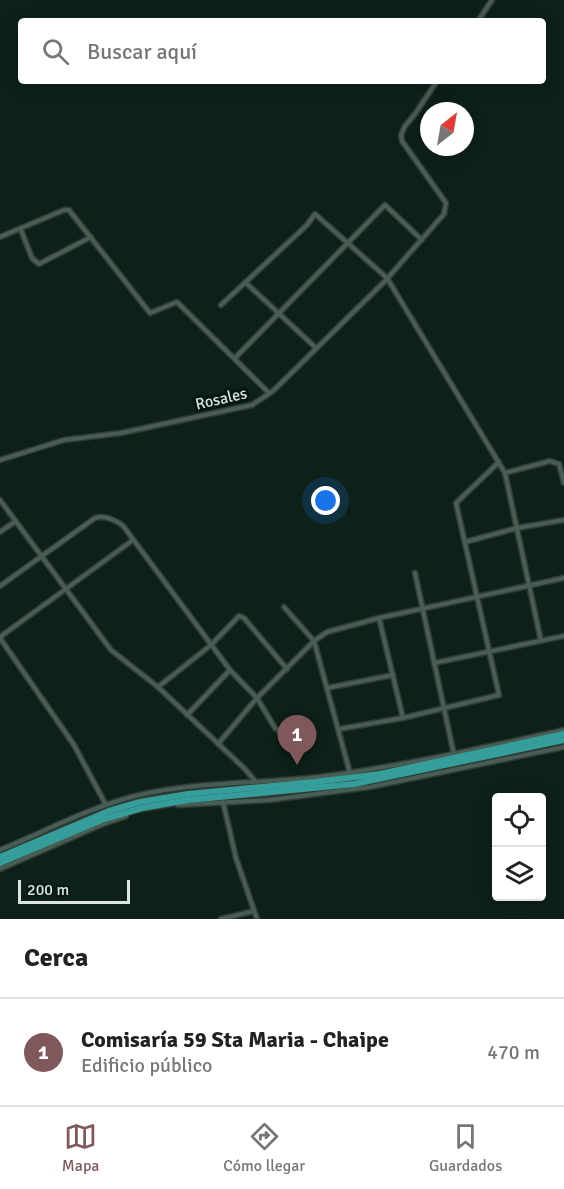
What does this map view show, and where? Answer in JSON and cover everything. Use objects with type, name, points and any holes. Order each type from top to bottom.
[{"type":"highway","points":[[0,863],[128,811],[176,801],[222,799],[353,781],[564,734]]},
{"type":"highway","points":[[454,759],[564,740]]},
{"type":"highway","points":[[0,857],[108,808],[256,784],[266,787],[353,781]]},
{"type":"street","points":[[480,18],[490,1]]},
{"type":"street","name":"Rosales","points":[[0,460],[64,440],[121,433],[252,405],[270,393],[387,278],[444,214],[446,203],[402,141],[401,135],[435,84]]},
{"type":"street","points":[[235,358],[385,205],[422,240]]},
{"type":"street","points":[[0,237],[67,209],[150,313],[177,302],[270,393]]},
{"type":"street","points":[[221,304],[307,225],[315,214],[387,278],[506,473],[540,641]]},
{"type":"street","points":[[21,230],[32,258],[39,264],[91,237]]},
{"type":"street","points":[[245,282],[316,348]]},
{"type":"street","points":[[506,473],[550,461],[560,464],[564,483]]},
{"type":"street","points":[[339,729],[403,718],[499,695],[456,503],[499,462]]},
{"type":"street","points":[[0,500],[111,650],[158,687],[256,784]]},
{"type":"street","points":[[0,586],[95,518],[99,517],[121,524],[230,670],[257,698],[275,728],[293,741]]},
{"type":"street","points":[[465,542],[517,528],[564,520]]},
{"type":"street","points":[[0,532],[16,521]]},
{"type":"street","points":[[108,808],[74,744],[0,637],[134,540]]},
{"type":"street","points":[[415,573],[454,759]]},
{"type":"street","points":[[218,744],[257,698],[315,640],[327,632],[380,618],[564,578]]},
{"type":"street","points":[[284,607],[315,640],[353,781]]},
{"type":"street","points":[[158,687],[211,645],[237,618],[242,617],[287,669]]},
{"type":"street","points":[[380,618],[403,718]]},
{"type":"street","points":[[434,663],[564,636]]},
{"type":"street","points":[[187,715],[230,670]]},
{"type":"street","points":[[327,688],[393,675]]},
{"type":"street","points":[[353,781],[401,765],[454,759],[564,730]]},
{"type":"street","points":[[0,850],[150,793],[317,777],[353,781],[434,775],[564,747]]},
{"type":"street","points":[[256,919],[236,858],[222,799],[224,794],[259,790],[266,787]]},
{"type":"street","points":[[196,793],[222,799]]},
{"type":"street","points":[[0,869],[103,824],[134,813],[162,806],[222,799]]},
{"type":"street","points":[[222,919],[254,910]]},
{"type":"place","name":"Comisaría 59 Sta Maria - Chaipe","points":[[297,765]]}]
